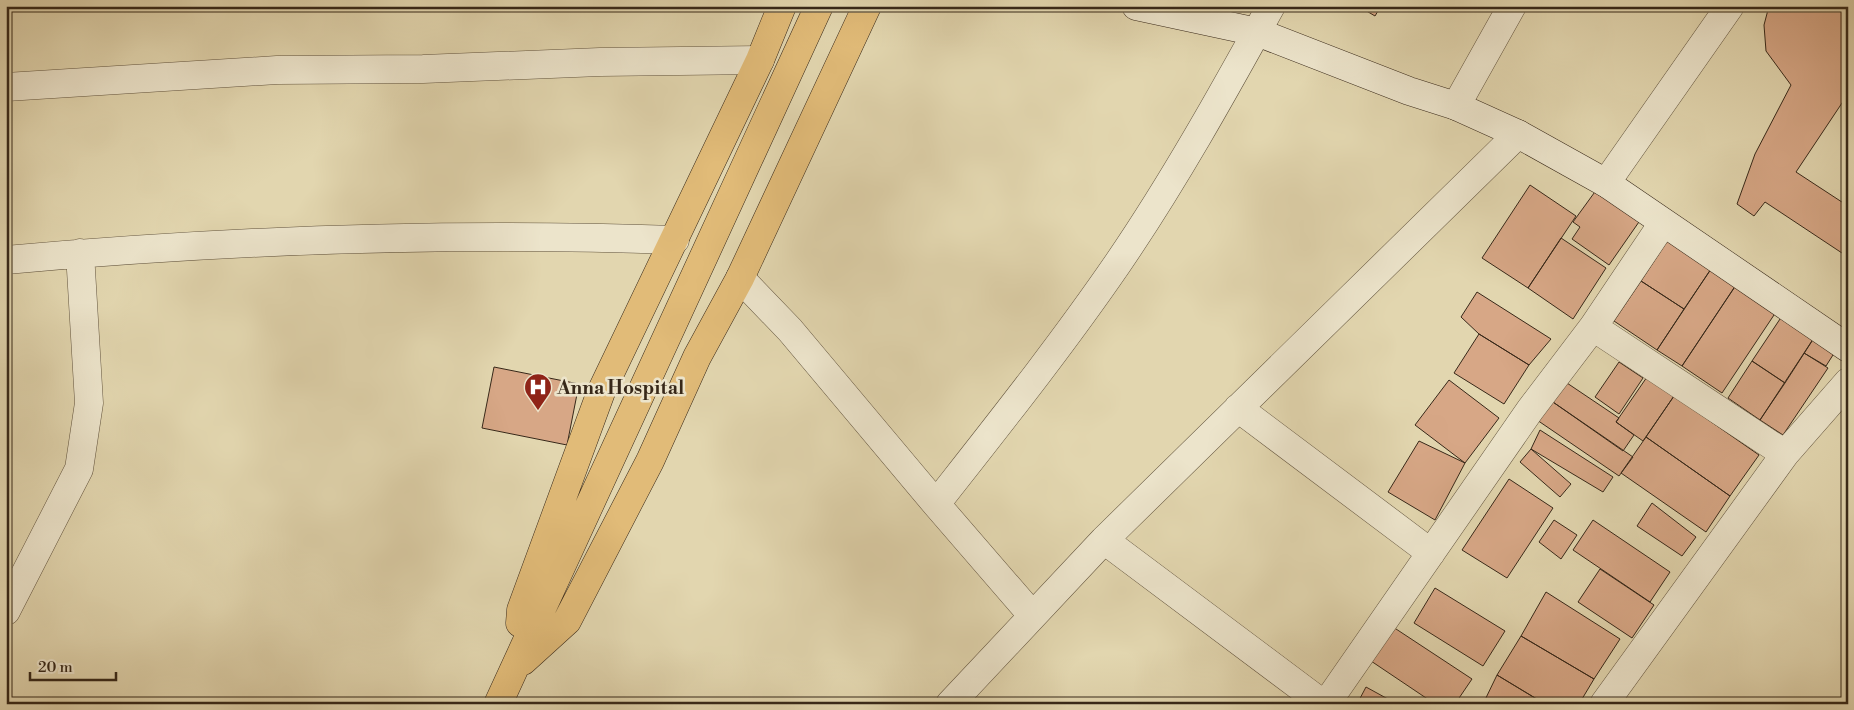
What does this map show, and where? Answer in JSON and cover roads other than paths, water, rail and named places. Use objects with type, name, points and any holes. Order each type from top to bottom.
[{"type":"main road","points":[[514,669],[521,610],[601,392],[676,240],[760,60],[782,6]]},
{"type":"main road","points":[[498,704],[818,6]]},
{"type":"main road","points":[[514,669],[567,621],[650,461],[697,357],[740,278],[867,6]]},
{"type":"street","points":[[1136,6],[1257,32],[1409,91],[1456,106],[1518,134],[1606,183],[1848,348]]},
{"type":"street","points":[[936,504],[1025,392],[1118,263],[1205,124],[1271,6]]},
{"type":"street","points":[[1456,106],[1512,6]]},
{"type":"street","points":[[1606,183],[1730,6]]},
{"type":"street","points":[[6,87],[277,70],[423,69],[600,62],[760,60]]},
{"type":"street","points":[[950,704],[1104,540],[1518,134]]},
{"type":"street","points":[[1104,540],[1324,704],[1530,410],[1593,326],[1663,223]]},
{"type":"street","points":[[6,260],[80,253],[410,236],[579,236],[676,240]]},
{"type":"street","points":[[6,611],[80,469],[89,403],[80,253]]},
{"type":"street","points":[[740,278],[790,330],[1032,615]]},
{"type":"street","points":[[1593,326],[1785,454]]},
{"type":"street","points":[[1604,704],[1785,454],[1848,382]]},
{"type":"street","points":[[1238,408],[1431,553]]},
{"type":"place","name":"Anna Hospital","points":[[538,411]]}]
